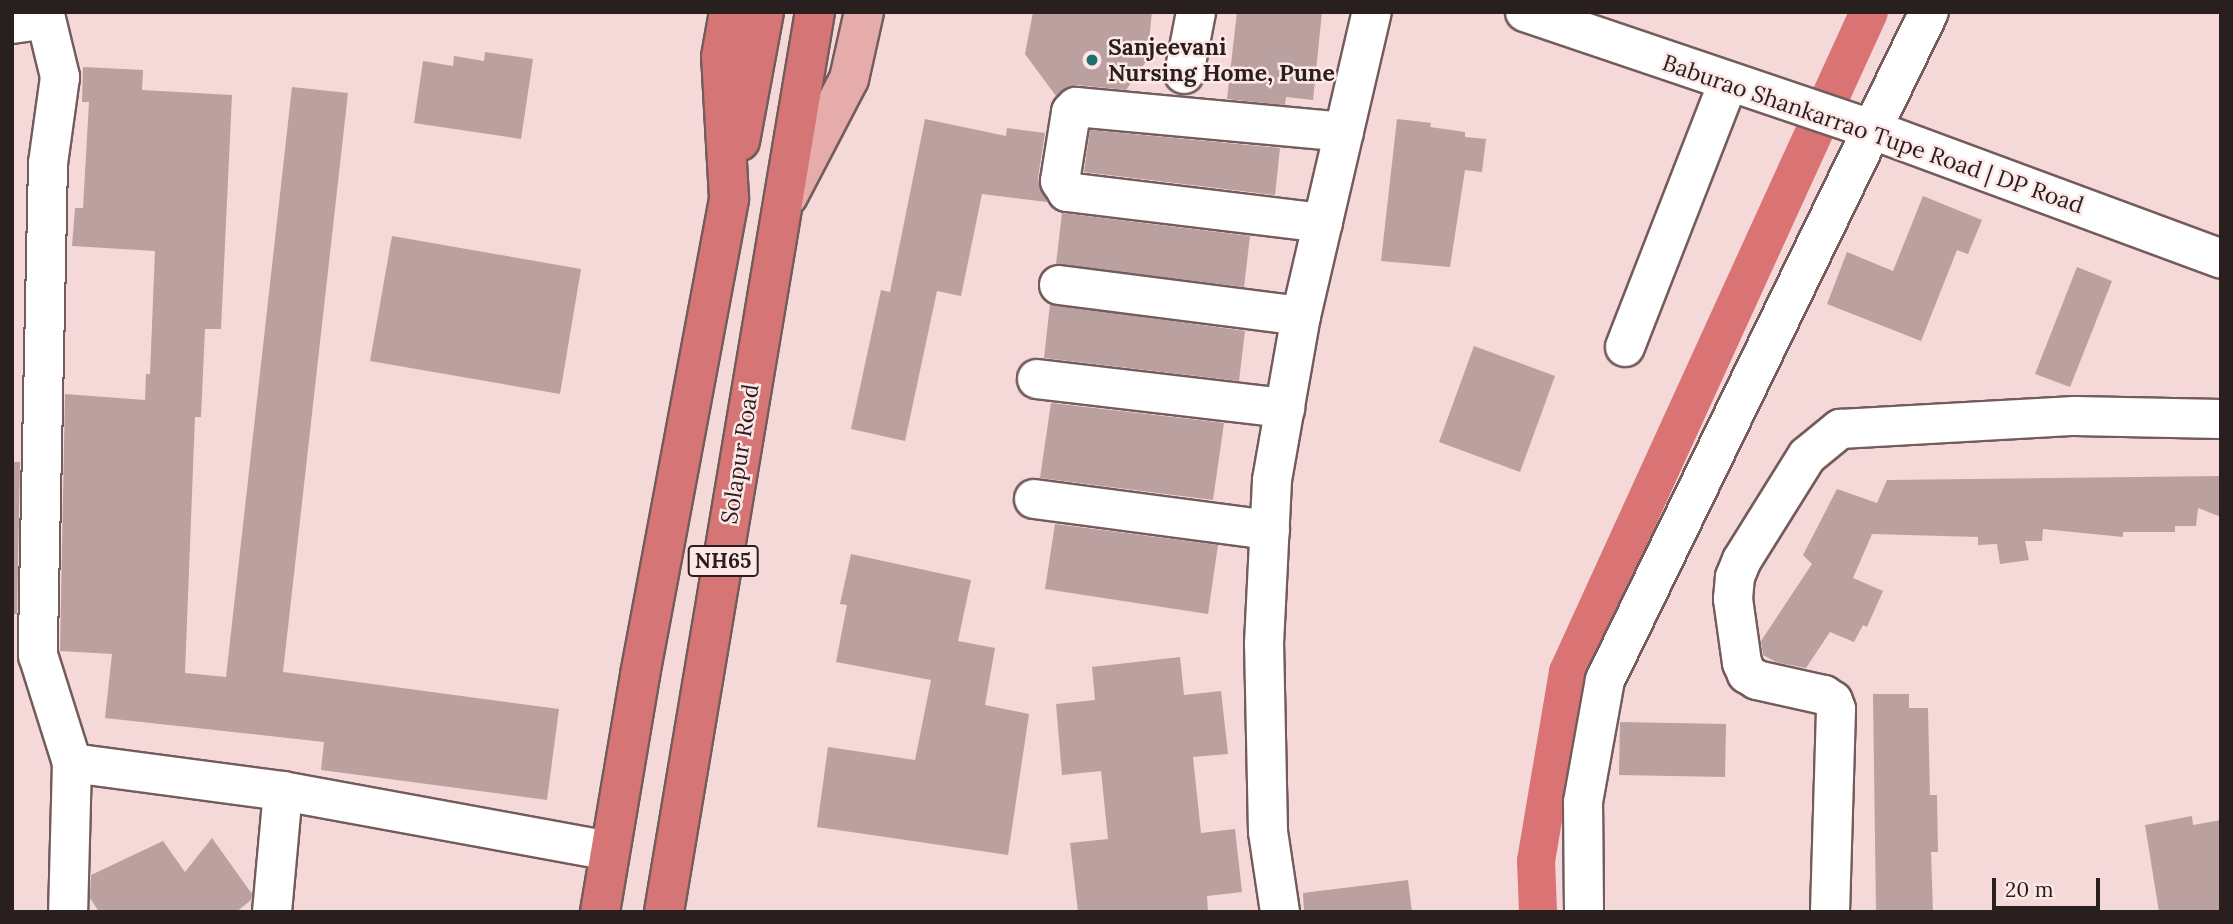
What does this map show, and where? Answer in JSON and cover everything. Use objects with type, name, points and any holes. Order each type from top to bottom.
[{"type":"highway","points":[[729,12],[721,57],[729,198]]},
{"type":"highway","name":"NH65","points":[[600,912],[765,12]]},
{"type":"highway","name":"NH65","points":[[780,210],[815,12]]},
{"type":"highway","name":"Solapur Road","points":[[664,912],[780,210]]},
{"type":"main road","name":"Solapur Road","points":[[780,210],[849,79],[864,12]]},
{"type":"street","points":[[1184,74],[1196,12]]},
{"type":"street","points":[[1280,912],[1268,832],[1264,644],[1272,480],[1301,316],[1372,12]]},
{"type":"street","name":"Baburao Shankarrao Tupe Road | DP Road","points":[[1525,12],[1861,126],[2221,259]]},
{"type":"street","points":[[1584,912],[1583,802],[1605,680],[1861,126],[1929,12]]},
{"type":"street","points":[[45,18],[60,77],[48,163],[26,632],[38,655],[72,763],[68,912]]},
{"type":"street","points":[[1625,347],[1728,83]]},
{"type":"street","points":[[1323,223],[1067,192],[1060,181],[1071,112],[1076,107],[1344,132]]},
{"type":"street","points":[[1059,285],[1301,316]]},
{"type":"street","points":[[1037,379],[1285,408]]},
{"type":"street","points":[[1830,912],[1836,709],[1833,701],[1824,695],[1757,680],[1747,674],[1742,663],[1733,598],[1735,577],[1742,560],[1807,456],[1840,429],[2075,416],[2221,419]]},
{"type":"street","points":[[1034,499],[1270,530]]},
{"type":"street","points":[[72,763],[283,791],[610,850]]},
{"type":"street","points":[[272,912],[283,791]]},
{"type":"building","points":[[1033,12],[1152,12],[1147,60],[1126,90],[1077,85],[1068,87],[1056,96],[1025,54]]},
{"type":"building","points":[[1237,12],[1322,12],[1313,100],[1286,97],[1285,105],[1227,99]]},
{"type":"building","points":[[485,52],[533,59],[521,139],[414,123],[423,61],[453,66],[454,56],[484,61]]},
{"type":"building","points":[[83,67],[143,70],[142,90],[232,95],[221,329],[205,329],[201,417],[195,417],[185,673],[226,677],[292,87],[348,93],[283,672],[559,709],[547,800],[321,770],[324,742],[105,718],[112,654],[60,651],[65,394],[145,400],[146,374],[150,374],[155,251],[72,246],[75,208],[83,208],[89,102],[82,102]]},
{"type":"building","points":[[925,119],[1006,136],[1007,128],[1045,133],[1038,178],[1047,202],[982,194],[961,296],[937,291],[905,441],[851,429],[881,290],[890,292]]},
{"type":"building","points":[[1397,119],[1431,123],[1430,127],[1465,132],[1465,137],[1486,139],[1482,172],[1465,170],[1450,267],[1381,261]]},
{"type":"building","points":[[1090,130],[1280,148],[1275,195],[1084,172]]},
{"type":"building","points":[[1923,196],[1982,220],[1968,254],[1957,250],[1921,341],[1827,304],[1847,252],[1893,271]]},
{"type":"building","points":[[1062,213],[1250,236],[1244,287],[1056,264]]},
{"type":"building","points":[[392,236],[581,269],[560,394],[370,361]]},
{"type":"building","points":[[2077,267],[2112,281],[2070,387],[2035,374]]},
{"type":"building","points":[[1050,304],[1245,331],[1239,381],[1044,358]]},
{"type":"building","points":[[1474,346],[1555,376],[1520,472],[1439,442]]},
{"type":"building","points":[[1051,403],[1224,423],[1213,500],[1040,478]]},
{"type":"building","points":[[12,462],[20,462],[17,614],[12,614]]},
{"type":"building","points":[[2221,476],[2221,517],[2198,508],[2196,526],[2175,526],[2175,532],[2123,532],[2123,537],[2043,529],[2042,541],[2025,541],[2029,560],[2000,564],[1997,544],[1978,545],[1978,537],[1872,534],[1853,578],[1883,591],[1867,627],[1863,625],[1854,642],[1830,632],[1806,668],[1776,662],[1763,655],[1761,641],[1812,564],[1803,555],[1837,489],[1877,503],[1887,480]]},
{"type":"building","points":[[1055,524],[1218,545],[1208,614],[1045,589]]},
{"type":"building","points":[[851,554],[971,580],[958,641],[995,648],[985,705],[1029,714],[1008,855],[817,827],[828,747],[915,760],[931,680],[836,662],[847,605],[840,604]]},
{"type":"building","points":[[1180,657],[1184,695],[1221,691],[1228,754],[1193,757],[1201,833],[1235,829],[1242,892],[1207,896],[1208,912],[1078,912],[1070,843],[1108,839],[1101,771],[1062,775],[1056,704],[1095,700],[1092,667]]},
{"type":"building","points":[[1873,694],[1909,694],[1909,708],[1928,708],[1930,795],[1937,795],[1938,852],[1931,852],[1933,912],[1876,912]]},
{"type":"building","points":[[1620,722],[1726,724],[1725,777],[1619,775]]},
{"type":"building","points":[[2192,816],[2193,825],[2221,820],[2221,912],[2159,912],[2145,825]]},
{"type":"building","points":[[212,838],[252,894],[251,900],[236,912],[99,912],[90,898],[91,875],[163,841],[185,872]]},
{"type":"building","points":[[1408,880],[1412,912],[1304,912],[1303,893]]},
{"type":"waterway","points":[[1538,912],[1536,861],[1568,672],[1869,12]]},
{"type":"place","name":"Sanjeevani Nursing Home, Pune","points":[[1092,60]]}]
